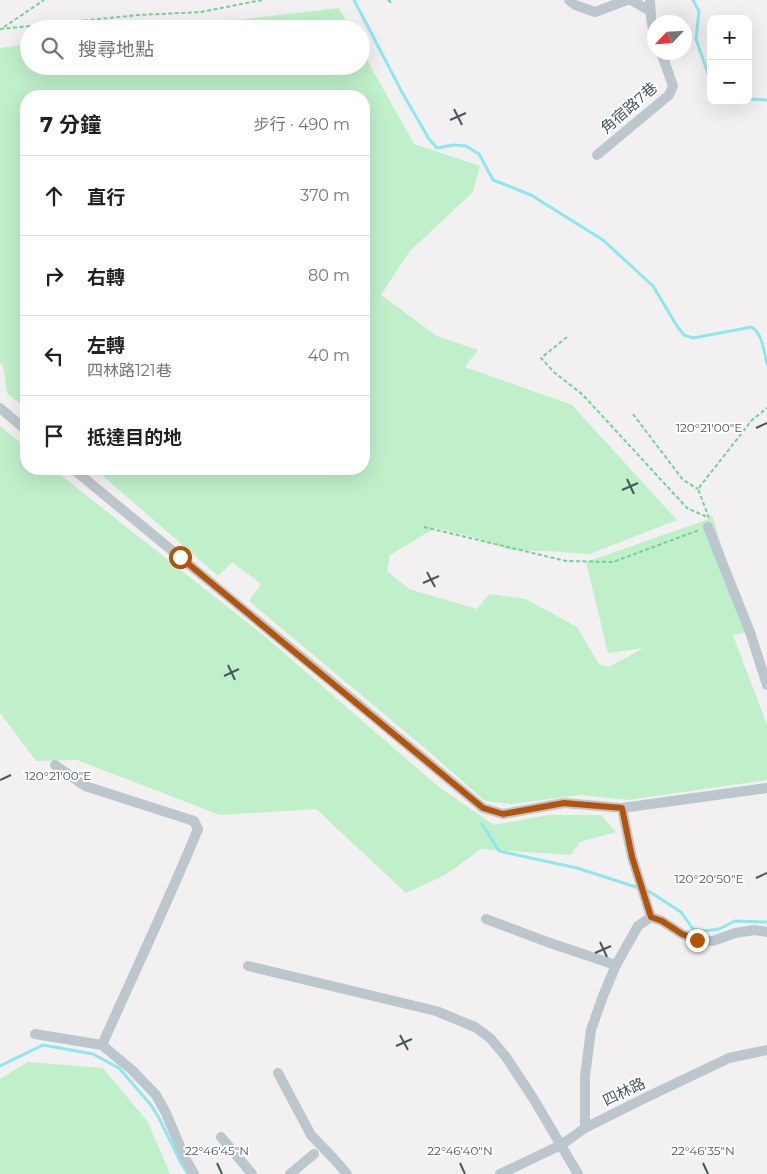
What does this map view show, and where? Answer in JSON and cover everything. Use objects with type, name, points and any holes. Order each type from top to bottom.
[{"type":"street","points":[[569,0],[575,5],[595,12],[627,0]]},
{"type":"street","points":[[631,0],[650,12]]},
{"type":"street","points":[[650,0],[650,15]]},
{"type":"street","name":"角宿路7巷","points":[[597,155],[669,96],[674,86],[664,60]]},
{"type":"street","points":[[0,408],[20,425]]},
{"type":"street","points":[[80,475],[483,808],[503,814],[564,803],[622,808],[767,788]]},
{"type":"street","points":[[708,527],[750,632],[767,684]]},
{"type":"street","points":[[55,765],[85,786],[194,821],[198,829],[182,869],[102,1045]]},
{"type":"street","points":[[622,808],[632,857],[651,917]]},
{"type":"street","points":[[651,917],[697,940],[713,941],[735,933],[755,930],[767,932]]},
{"type":"street","points":[[586,1128],[585,1076],[591,1030],[616,966],[638,926],[651,917]]},
{"type":"street","points":[[486,920],[616,966]]},
{"type":"street","points":[[248,966],[436,1011],[475,1028],[490,1038],[506,1057],[533,1098],[578,1174]]},
{"type":"street","points":[[34,1034],[102,1045],[132,1070],[156,1095],[166,1112],[184,1156],[194,1174]]},
{"type":"street","name":"四林路","points":[[500,1174],[561,1145],[586,1128],[645,1098],[729,1058],[767,1050]]},
{"type":"street","points":[[278,1074],[311,1135],[347,1174]]},
{"type":"street","points":[[221,1137],[252,1174]]},
{"type":"street","points":[[290,1174],[314,1154]]},
{"type":"path","points":[[1,28],[44,0]]},
{"type":"path","points":[[86,20],[201,12],[262,0]]},
{"type":"path","points":[[388,0],[393,4]]},
{"type":"path","points":[[1,28],[20,26]]},
{"type":"path","points":[[568,337],[542,358],[555,373],[583,395],[687,508],[709,518],[698,489],[683,480],[633,414]]},
{"type":"path","points":[[698,489],[752,420],[767,408]]},
{"type":"path","points":[[424,527],[566,561],[613,562],[708,527]]},
{"type":"green space","points":[[339,8],[345,20],[237,20]]},
{"type":"green space","points":[[20,45],[20,75],[370,75],[370,65],[414,144],[480,166],[473,192],[409,252],[381,295],[437,336],[478,350],[465,367],[572,405],[677,520],[590,554],[511,550],[466,535],[435,528],[390,555],[387,571],[409,589],[477,609],[489,594],[526,599],[577,627],[599,664],[609,667],[643,648],[608,653],[586,562],[709,519],[712,515],[750,632],[733,635],[767,725],[767,780],[627,800],[580,795],[512,804],[485,801],[249,601],[261,584],[232,562],[218,576],[102,475],[370,475],[370,90],[20,90],[20,404],[7,393],[3,365],[0,363],[0,48]]},
{"type":"green space","points":[[0,426],[20,442],[20,475],[61,475],[263,635],[439,787],[494,825],[549,815],[601,815],[616,832],[580,842],[571,855],[481,849],[445,875],[406,893],[316,809],[220,815],[77,760],[36,761],[0,713]]},
{"type":"green space","points":[[28,1062],[103,1068],[148,1122],[170,1174],[0,1174],[0,1079]]},
{"type":"waterway","points":[[354,0],[364,20]]},
{"type":"waterway","points":[[693,0],[699,11],[696,39],[707,71]]},
{"type":"waterway","points":[[370,31],[403,94],[429,139],[437,148],[453,145],[466,146],[479,154],[493,180],[531,195],[603,240],[653,286],[684,335],[693,338],[752,327],[759,334],[767,364]]},
{"type":"waterway","points":[[752,99],[767,100]]},
{"type":"waterway","points":[[482,824],[499,851],[577,868],[639,888]]},
{"type":"waterway","points":[[645,890],[681,912],[693,929],[704,931],[719,929],[735,921],[767,922]]},
{"type":"waterway","points":[[0,1066],[43,1045],[93,1054],[119,1068],[151,1105],[188,1174]]},
{"type":"route","points":[[180,557],[483,808],[503,814],[564,803],[622,808],[632,857],[651,917],[697,940]]}]
